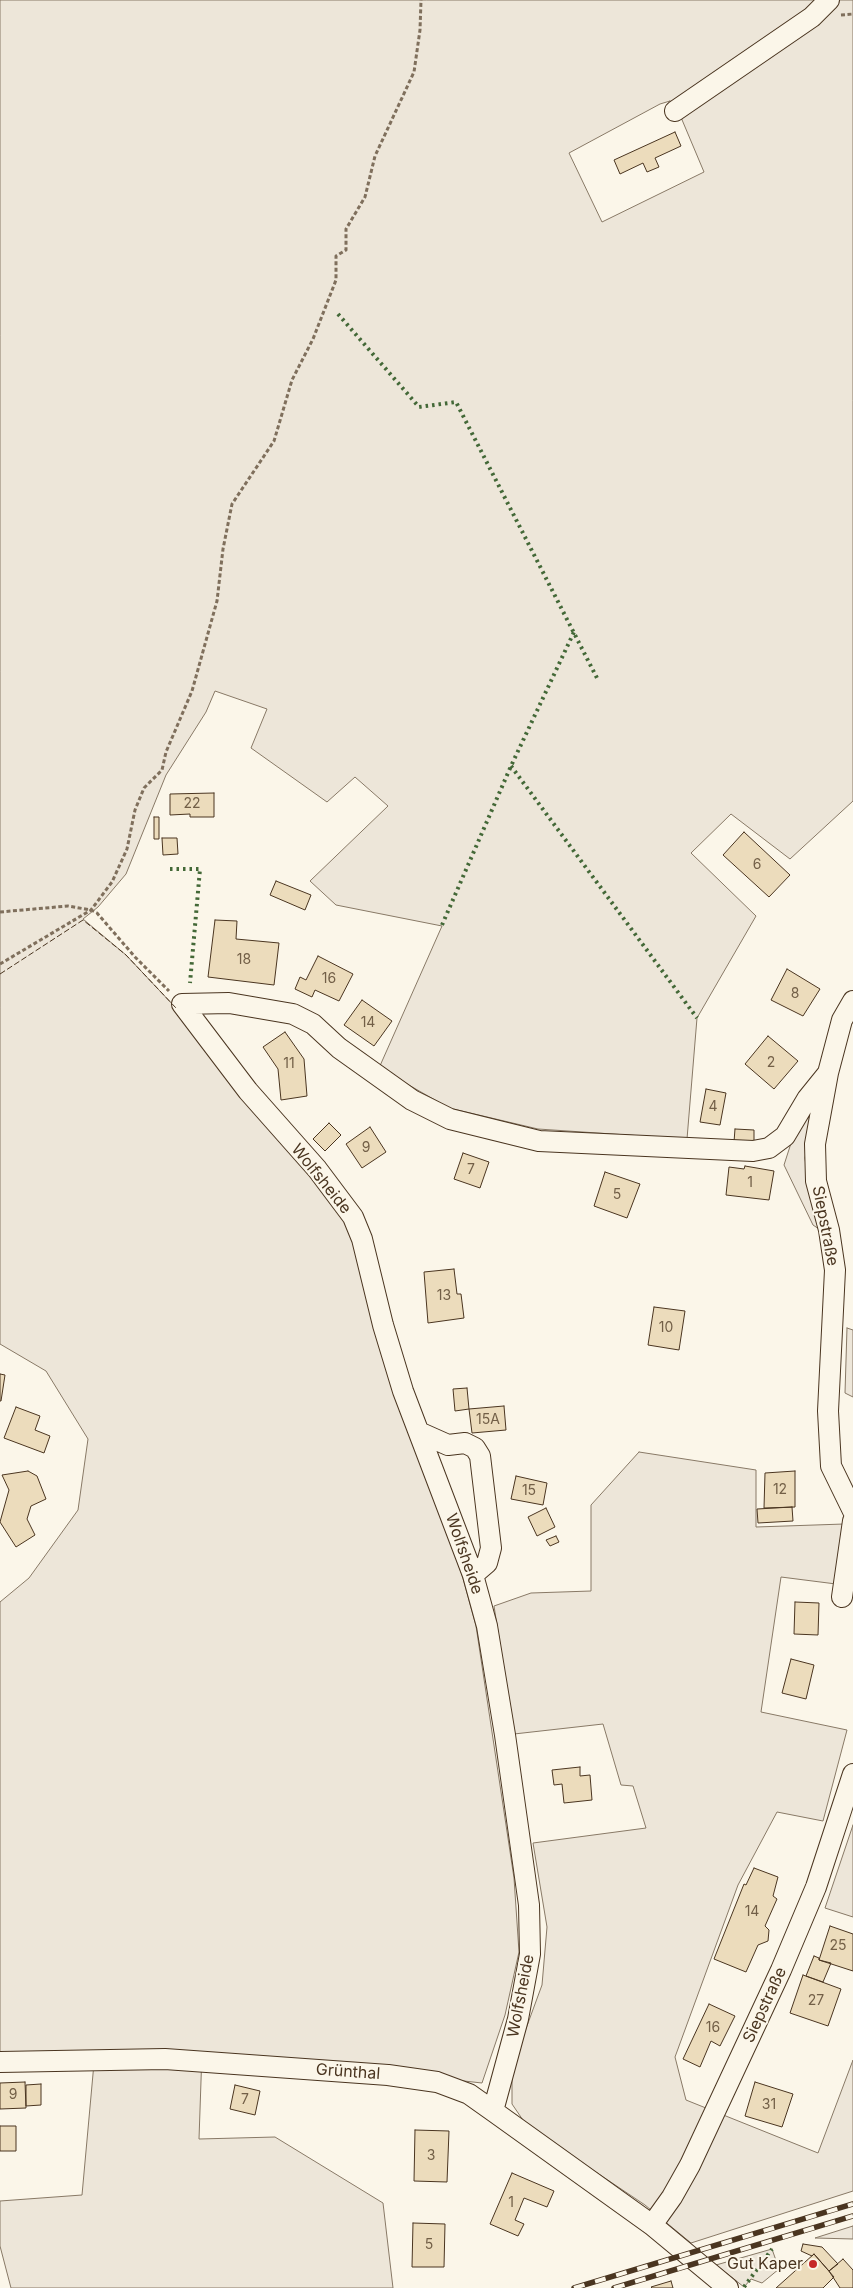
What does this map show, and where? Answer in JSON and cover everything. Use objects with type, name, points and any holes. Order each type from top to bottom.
[{"type":"street","points":[[675,111],[812,17],[829,0]]},
{"type":"street","name":"Siepstraße","points":[[853,1001],[842,1020],[828,1073],[814,1144],[816,1181],[829,1230],[834,1270],[828,1411],[831,1466],[853,1511]]},
{"type":"street","points":[[182,1004],[229,1003],[293,1014],[313,1024],[339,1048],[412,1100],[450,1119],[539,1141],[752,1151],[769,1148],[785,1136],[807,1099],[828,1073]]},
{"type":"street","name":"Wolfsheide","points":[[182,1004],[248,1091],[317,1169],[353,1217],[362,1239],[383,1325],[403,1391],[421,1433],[473,1575],[487,1626],[492,1653],[529,1905],[530,1954],[518,2018],[493,2111]]},
{"type":"street","points":[[421,1433],[448,1445],[466,1444],[475,1448],[480,1456],[491,1548],[487,1563],[473,1575]]},
{"type":"street","points":[[842,1597],[853,1521]]},
{"type":"street","name":"Siepstraße","points":[[652,2225],[672,2197],[690,2165],[781,1970],[816,1887],[853,1774]]},
{"type":"street","name":"Grünthal","points":[[0,2062],[166,2060],[388,2074],[437,2082],[468,2094],[493,2111],[652,2225],[728,2288]]},
{"type":"path","points":[[0,964],[91,910],[112,882],[127,849],[136,810],[144,788],[162,770],[166,752],[192,691],[217,601],[223,549],[232,504],[274,441],[292,380],[313,339],[336,280],[336,256],[346,250],[346,229],[365,197],[375,156],[414,72],[420,30],[421,0]]},
{"type":"path","points":[[0,912],[68,906],[91,910],[97,914],[135,957],[182,1004]]},
{"type":"shaded area","points":[[0,0],[853,0],[853,801],[790,859],[731,814],[691,853],[756,916],[697,1018],[687,1139],[538,1129],[449,1108],[379,1068],[442,926],[336,905],[310,881],[388,806],[355,777],[327,802],[251,748],[267,709],[215,691],[206,712],[166,775],[126,874],[98,907],[83,919],[126,955],[175,1007],[345,1217],[356,1243],[419,1451],[462,1575],[476,1626],[514,1878],[519,1952],[505,2015],[482,2083],[202,2052],[199,2139],[275,2137],[383,2203],[393,2288],[11,2288],[0,2246],[0,2201],[82,2195],[95,2052],[0,2055],[0,1602],[29,1578],[78,1510],[88,1439],[46,1371],[0,1344]],"holes":[[[670,101],[680,115],[704,172],[602,222],[569,153],[660,104]]]},
{"type":"shaded area","points":[[814,1107],[805,1158],[809,1189],[819,1229],[813,1225],[784,1165],[793,1137]]},
{"type":"shaded area","points":[[847,1328],[853,1330],[853,1397],[845,1393]]},
{"type":"shaded area","points":[[639,1452],[756,1470],[756,1527],[844,1524],[836,1584],[781,1577],[761,1712],[847,1730],[823,1821],[777,1812],[738,1885],[675,2057],[686,2100],[818,2153],[853,2060],[853,2191],[691,2243],[645,2205],[527,2126],[512,2104],[512,2077],[524,2034],[542,1985],[547,1927],[533,1843],[646,1828],[633,1786],[621,1785],[603,1724],[514,1734],[494,1606],[531,1593],[591,1591],[591,1505]]},
{"type":"shaded area","points":[[853,1825],[853,1917],[825,1908]]},
{"type":"shaded area","points":[[853,2226],[853,2239],[815,2238]]},
{"type":"shaded area","points":[[772,2249],[779,2269],[762,2283],[751,2279],[744,2287],[716,2265]]},
{"type":"building","points":[[675,132],[681,146],[655,158],[659,167],[647,172],[643,163],[620,174],[614,160]]},
{"type":"building","points":[[214,793],[214,817],[190,817],[190,814],[170,815],[170,794]]},
{"type":"building","points":[[154,817],[159,817],[159,839],[154,839]]},
{"type":"building","points":[[744,832],[790,875],[769,897],[723,855]]},
{"type":"building","points":[[162,838],[177,838],[178,854],[163,855]]},
{"type":"building","points":[[276,881],[311,895],[305,910],[270,895]]},
{"type":"building","points":[[215,920],[237,921],[236,939],[279,943],[274,985],[208,977]]},
{"type":"building","points":[[318,956],[353,974],[339,1001],[315,990],[312,997],[295,989],[300,977],[306,980]]},
{"type":"building","points":[[787,969],[820,989],[803,1016],[771,1000]]},
{"type":"building","points":[[362,1000],[392,1021],[374,1046],[344,1025]]},
{"type":"building","points":[[285,1032],[304,1059],[307,1096],[281,1100],[278,1069],[263,1047]]},
{"type":"building","points":[[768,1036],[798,1061],[774,1089],[745,1064]]},
{"type":"building","points":[[706,1089],[726,1093],[720,1125],[700,1122]]},
{"type":"building","points":[[329,1123],[341,1135],[325,1151],[313,1139]]},
{"type":"building","points":[[370,1127],[386,1152],[362,1168],[346,1144]]},
{"type":"building","points":[[735,1129],[754,1130],[754,1143],[734,1142]]},
{"type":"building","points":[[463,1153],[489,1162],[480,1188],[454,1179]]},
{"type":"building","points":[[745,1166],[774,1171],[769,1200],[726,1195],[729,1167],[744,1169]]},
{"type":"building","points":[[605,1172],[640,1184],[627,1218],[594,1206]]},
{"type":"building","points":[[454,1269],[457,1294],[461,1294],[464,1318],[428,1323],[424,1272]]},
{"type":"building","points":[[654,1307],[685,1311],[679,1350],[648,1345]]},
{"type":"building","points":[[0,1374],[5,1375],[1,1401],[0,1401]]},
{"type":"building","points":[[467,1388],[469,1409],[455,1411],[453,1389]]},
{"type":"building","points":[[504,1406],[506,1430],[472,1433],[469,1409]]},
{"type":"building","points":[[16,1407],[40,1416],[35,1430],[50,1436],[44,1453],[4,1438]]},
{"type":"building","points":[[28,1471],[37,1476],[46,1499],[31,1506],[27,1519],[35,1535],[16,1547],[0,1522],[9,1490],[2,1475]]},
{"type":"building","points":[[795,1471],[795,1507],[764,1508],[765,1473]]},
{"type":"building","points":[[516,1476],[547,1483],[543,1505],[511,1499]]},
{"type":"building","points":[[792,1507],[793,1521],[758,1523],[757,1509]]},
{"type":"building","points":[[546,1508],[555,1527],[537,1536],[528,1517]]},
{"type":"building","points":[[556,1536],[559,1542],[550,1546],[546,1540]]},
{"type":"building","points":[[795,1602],[819,1603],[818,1635],[794,1634]]},
{"type":"building","points":[[791,1659],[814,1665],[806,1699],[782,1693]]},
{"type":"building","points":[[580,1767],[580,1776],[590,1775],[592,1800],[564,1803],[562,1784],[554,1785],[552,1770]]},
{"type":"building","points":[[754,1868],[778,1877],[773,1896],[777,1899],[765,1926],[769,1930],[768,1941],[758,1945],[746,1972],[714,1959],[744,1884],[746,1885]]},
{"type":"building","points":[[830,1926],[853,1934],[853,1971],[819,1960]]},
{"type":"building","points":[[814,1956],[819,1958],[819,1960],[831,1963],[823,1982],[806,1976]]},
{"type":"building","points":[[803,1975],[841,1989],[828,2026],[790,2013]]},
{"type":"building","points":[[709,2004],[735,2016],[720,2046],[711,2041],[700,2067],[683,2059]]},
{"type":"building","points":[[25,2082],[26,2108],[0,2109],[0,2083]]},
{"type":"building","points":[[755,2082],[793,2094],[782,2127],[745,2116]]},
{"type":"building","points":[[41,2084],[41,2105],[26,2106],[26,2085]]},
{"type":"building","points":[[235,2085],[260,2091],[255,2115],[230,2109]]},
{"type":"building","points":[[0,2126],[16,2126],[16,2151],[0,2151]]},
{"type":"building","points":[[415,2130],[449,2131],[447,2182],[414,2181]]},
{"type":"building","points":[[512,2173],[554,2191],[547,2207],[524,2198],[515,2220],[524,2224],[518,2236],[490,2224]]},
{"type":"building","points":[[413,2223],[445,2224],[444,2267],[412,2267]]},
{"type":"building","points":[[803,2244],[822,2247],[838,2264],[829,2271],[814,2254],[812,2256],[801,2251]]},
{"type":"building","name":"Gut Kaper","points":[[814,2254],[834,2277],[823,2288],[776,2288]]},
{"type":"building","points":[[843,2259],[853,2270],[853,2288],[840,2288],[829,2271]]},
{"type":"building","points":[[671,2281],[673,2288],[651,2287]]},
{"type":"railway","points":[[574,2288],[853,2204]]},
{"type":"railway","points":[[614,2288],[853,2216]]},
{"type":"hedge","points":[[338,314],[419,407],[456,402],[598,680]]},
{"type":"hedge","points":[[442,925],[511,766],[574,632]]},
{"type":"hedge","points":[[511,766],[697,1018]]},
{"type":"hedge","points":[[170,869],[200,869],[190,983]]},
{"type":"hedge","points":[[744,2287],[772,2249]]},
{"type":"fence","points":[[0,974],[83,920],[126,955],[176,1008]]},
{"type":"place","name":"Gut Kaper","points":[[813,2264]]}]
